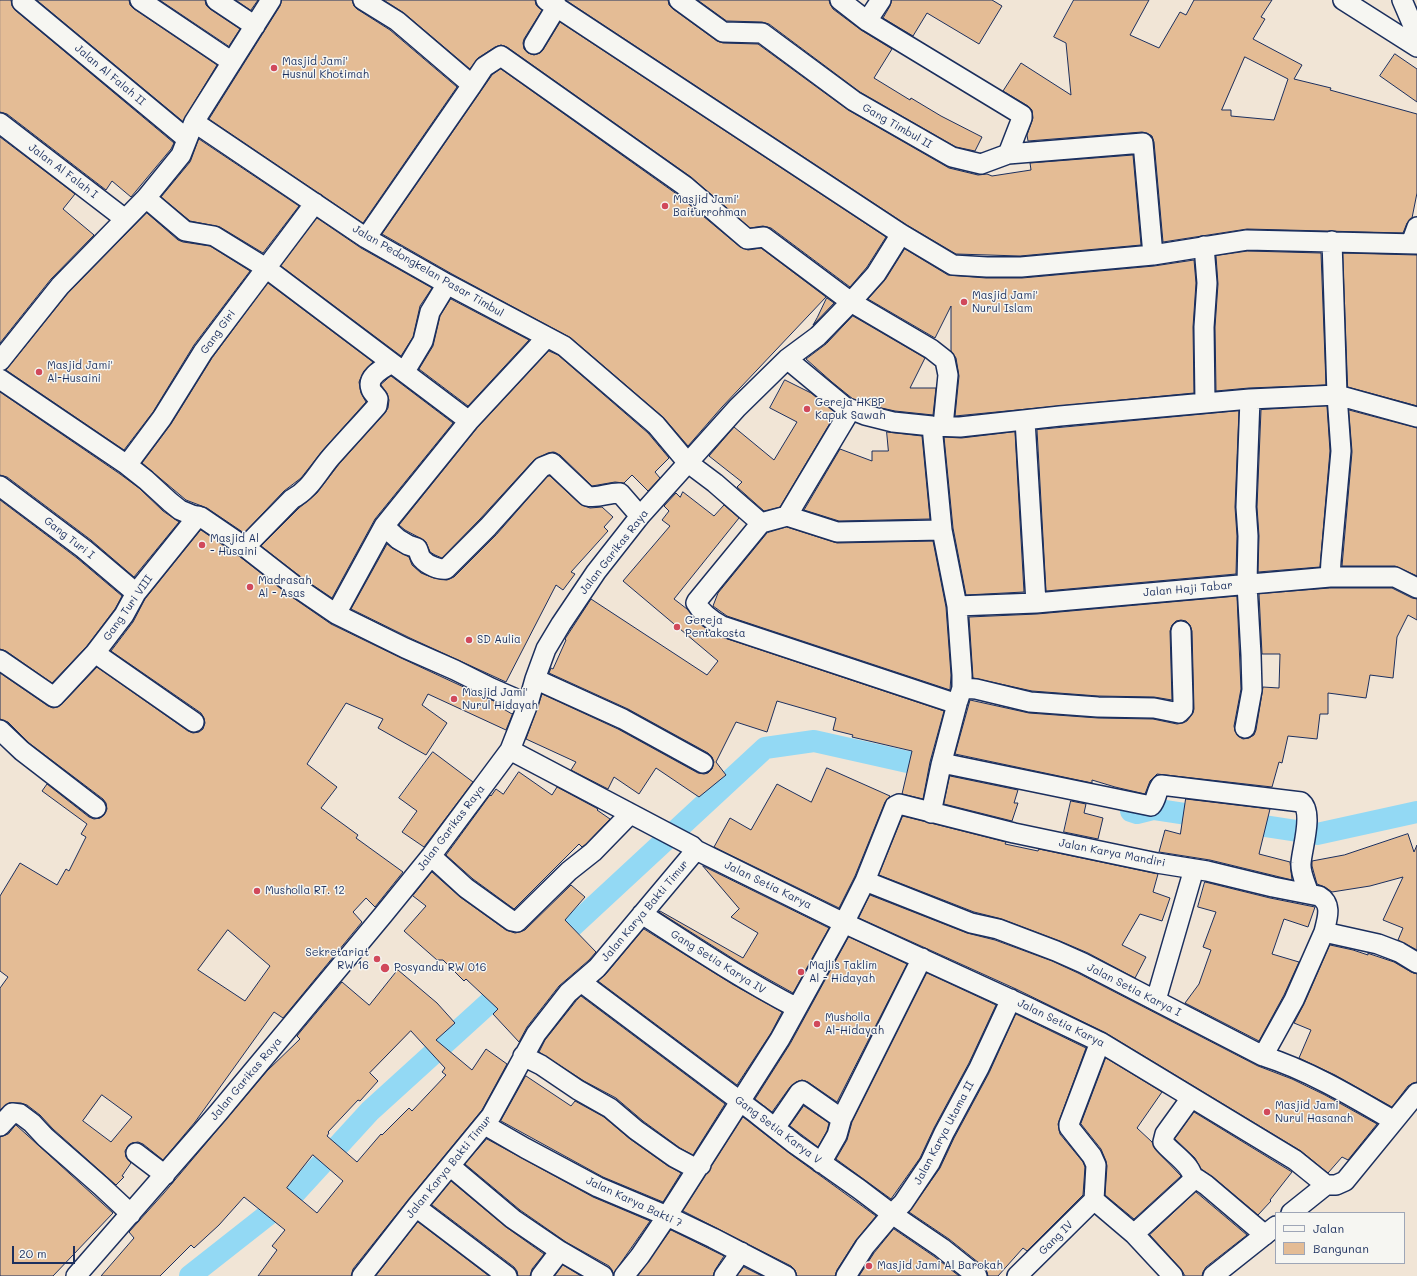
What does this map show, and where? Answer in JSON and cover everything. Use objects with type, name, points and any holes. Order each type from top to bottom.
[{"type":"street","name":"Jalan Al Falah II","points":[[25,0],[22,2],[187,139]]},
{"type":"street","points":[[140,0],[232,62]]},
{"type":"street","points":[[216,0],[255,26]]},
{"type":"street","points":[[0,361],[60,286],[146,198],[181,155],[194,122],[271,0]]},
{"type":"street","points":[[363,0],[397,21],[472,85]]},
{"type":"street","name":"Gang Timbul II","points":[[679,0],[723,32],[762,33],[854,101],[952,157],[981,164],[1008,154],[1143,142],[1153,255]]},
{"type":"street","points":[[840,0],[867,21],[1022,115],[1008,154]]},
{"type":"street","points":[[867,21],[881,0]]},
{"type":"street","points":[[1343,0],[1417,47]]},
{"type":"street","points":[[1402,0],[1417,35]]},
{"type":"street","points":[[534,44],[551,3],[901,234],[953,264],[987,268],[1022,267],[1153,255],[1247,240],[1332,241],[1417,239]]},
{"type":"street","points":[[366,238],[484,67],[500,56],[685,186],[747,240],[764,237],[851,302],[931,349],[945,360],[948,374],[938,426],[942,530],[957,606],[962,675],[959,696],[931,813]]},
{"type":"street","name":"Jalan Pedongkelan Pasar Timbul","points":[[194,122],[366,238],[447,284],[564,346],[656,425],[687,462],[715,483],[761,523]]},
{"type":"street","name":"Jalan Al Falah I","points":[[0,124],[125,219]]},
{"type":"street","points":[[146,198],[185,231],[214,236],[266,268],[469,421]]},
{"type":"street","name":"Gang Giri","points":[[127,465],[162,418],[203,352],[315,203]]},
{"type":"street","name":"Jalan Garikas Raya","points":[[76,1276],[165,1174],[214,1110],[380,912],[431,856],[510,750],[528,704],[546,649],[596,572],[640,516],[737,408],[787,359],[818,336],[851,302],[876,274],[901,234]]},
{"type":"street","points":[[1330,577],[1341,451],[1337,395],[1332,241]]},
{"type":"street","points":[[1204,246],[1207,283],[1204,328],[1205,402]]},
{"type":"street","points":[[245,546],[292,499],[300,495],[308,488],[330,458],[377,406],[378,399],[371,391],[371,379],[379,371],[398,367],[423,341],[430,312],[447,284]]},
{"type":"street","points":[[336,614],[384,526],[469,421],[547,337]]},
{"type":"street","points":[[787,359],[845,407],[865,415],[893,422],[960,427],[1205,402],[1337,395],[1417,417]]},
{"type":"street","points":[[0,379],[127,465],[180,510],[201,517],[245,546],[295,586],[336,614],[405,648],[528,704]]},
{"type":"street","points":[[1245,728],[1252,690],[1247,584],[1248,536],[1246,507],[1250,399]]},
{"type":"street","points":[[787,516],[851,409]]},
{"type":"street","points":[[1025,420],[1036,604]]},
{"type":"street","points":[[384,526],[398,539],[417,548],[421,558],[425,561],[437,568],[446,569],[488,527],[542,466],[552,463],[587,496],[594,498],[614,492],[620,493],[640,516]]},
{"type":"street","name":"Gang Turi I","points":[[0,486],[84,549],[136,593]]},
{"type":"street","name":"Gang Turi VIII","points":[[0,660],[54,697],[96,653],[124,615],[136,593],[198,516]]},
{"type":"street","points":[[942,530],[837,532],[787,516],[761,523],[696,603],[698,607],[722,626],[959,696],[976,690],[1030,702],[1098,707],[1154,708],[1179,713],[1183,709],[1181,631]]},
{"type":"street","name":"Jalan Haji Tabar","points":[[957,606],[1036,604],[1330,577],[1395,577],[1417,588]]},
{"type":"street","points":[[96,653],[194,722]]},
{"type":"street","points":[[535,680],[623,719],[703,763]]},
{"type":"street","points":[[0,730],[22,751],[96,808]]},
{"type":"street","name":"Jalan Setia Karya","points":[[510,750],[694,848],[844,923],[1100,1042],[1294,1160],[1326,1185]]},
{"type":"street","points":[[942,764],[1151,806],[1155,802],[1158,788],[1161,785],[1301,802],[1307,813],[1301,863],[1302,872],[1309,894]]},
{"type":"street","name":"Jalan Karya Mandiri","points":[[624,1276],[640,1256],[667,1216],[780,1039],[817,975],[844,923],[865,881],[895,806],[899,804],[1022,835],[1194,869],[1319,896],[1324,899],[1329,912],[1324,932]]},
{"type":"street","points":[[431,856],[466,888],[512,921],[517,922],[569,871],[593,852],[630,814]]},
{"type":"street","name":"Jalan Karya Bakti Timur","points":[[362,1276],[416,1207],[485,1125],[536,1034],[568,993],[597,968],[694,848]]},
{"type":"street","points":[[1156,1000],[1194,869]]},
{"type":"street","name":"Jalan Setia Karya I","points":[[865,881],[971,923],[998,929],[1083,963],[1263,1056],[1281,1062],[1354,1098],[1394,1121]]},
{"type":"street","name":"Gang Setia Karya IV","points":[[642,914],[737,975],[769,994],[797,1008]]},
{"type":"street","points":[[1263,1056],[1294,1000],[1324,932],[1378,944],[1399,952],[1417,963]]},
{"type":"street","points":[[821,1163],[837,1135],[842,1117],[922,958]]},
{"type":"street","name":"Gang Setia Karya V","points":[[582,982],[821,1163],[942,1248],[977,1276]]},
{"type":"street","name":"Jalan Karya Utama II","points":[[846,1276],[865,1246],[903,1203],[930,1163],[944,1133],[979,1068],[1011,1000]]},
{"type":"street","points":[[1100,1042],[1069,1124],[1070,1129],[1092,1156],[1096,1165],[1094,1200],[1134,1234],[1173,1276]]},
{"type":"street","points":[[523,1056],[541,1065],[578,1090],[610,1108],[636,1130],[674,1157],[692,1166],[700,1165]]},
{"type":"street","points":[[775,1128],[801,1092],[839,1117],[842,1117]]},
{"type":"street","points":[[1292,1212],[1326,1185],[1345,1181],[1417,1093]]},
{"type":"street","points":[[1134,1234],[1192,1181],[1193,1173],[1190,1168],[1163,1142],[1165,1134],[1191,1098]]},
{"type":"street","points":[[0,1126],[12,1113],[20,1114],[32,1123],[45,1137],[131,1214]]},
{"type":"street","name":"Jalan Karya Bakti 7","points":[[485,1125],[598,1187],[667,1216],[786,1276]]},
{"type":"street","points":[[136,1153],[165,1174]]},
{"type":"street","points":[[450,1166],[513,1219],[560,1251],[602,1276]]},
{"type":"street","points":[[1193,1178],[1197,1179],[1271,1230],[1213,1276]]},
{"type":"street","name":"Gang IV","points":[[1017,1276],[1094,1200]]},
{"type":"street","points":[[416,1207],[486,1270],[507,1276]]},
{"type":"street","points":[[541,1276],[560,1251]]},
{"type":"street","points":[[724,1276],[741,1252]]},
{"type":"building","points":[[0,0],[11,0],[12,6],[15,10],[174,143],[171,149],[131,197],[112,181],[106,190],[7,114],[0,112]]},
{"type":"building","points":[[37,0],[129,0],[130,5],[134,9],[217,65],[183,121]]},
{"type":"building","points":[[160,0],[205,0],[206,5],[210,9],[240,29],[229,46]]},
{"type":"building","points":[[236,0],[258,0],[251,10]]},
{"type":"building","points":[[282,0],[352,0],[357,9],[390,30],[457,87],[363,223],[209,119],[280,6]]},
{"type":"building","points":[[384,0],[535,0],[536,5],[542,10],[524,39],[524,49],[528,53],[534,55],[540,53],[560,22],[886,237],[867,267],[850,287],[771,228],[763,226],[750,228],[691,177],[507,47],[501,45],[495,47],[478,58],[470,69],[404,13]]},
{"type":"building","points":[[566,0],[668,0],[669,5],[673,9],[717,41],[723,43],[758,44],[848,110],[949,168],[978,175],[987,174],[992,176],[1031,170],[1030,163],[1133,155],[1141,245],[1020,256],[956,254],[907,225]]},
{"type":"building","points":[[698,0],[829,0],[833,9],[861,30],[892,49],[874,78],[910,100],[911,98],[941,116],[982,137],[975,151],[956,147],[860,92],[769,24],[762,22],[727,21]]},
{"type":"building","points":[[892,0],[992,0],[1002,6],[979,44],[927,13],[913,36],[883,18]]},
{"type":"building","points":[[1074,0],[1149,0],[1130,35],[1159,48],[1180,12],[1186,15],[1194,0],[1272,0],[1261,17],[1265,19],[1253,39],[1302,65],[1294,79],[1331,88],[1330,90],[1417,114],[1417,193],[1412,218],[1407,223],[1403,233],[1247,229],[1163,242],[1154,142],[1152,136],[1142,132],[1028,141],[1027,135],[1033,118],[1032,110],[1003,91],[1021,63],[1071,95],[1066,43],[1054,37]],"holes":[[[1245,57],[1288,79],[1274,120],[1231,116],[1231,110],[1222,110]]]},
{"type":"building","points":[[1395,54],[1417,69],[1417,102],[1380,76]]},
{"type":"building","points":[[501,69],[678,195],[740,247],[748,250],[761,248],[826,297],[722,407],[688,446],[663,417],[571,338],[452,274],[382,234],[492,75]]},
{"type":"building","points":[[0,137],[75,194],[63,209],[94,235],[51,279],[0,343]]},
{"type":"building","points":[[199,139],[299,206],[263,253],[220,227],[190,221],[161,197],[190,162]]},
{"type":"building","points":[[147,213],[178,240],[210,246],[250,271],[194,345],[153,412],[124,450],[6,370],[68,293]]},
{"type":"building","points":[[317,218],[361,248],[432,288],[420,306],[413,337],[401,356],[281,266]]},
{"type":"building","points":[[905,249],[948,275],[986,278],[1022,278],[1154,266],[1194,260],[1196,283],[1193,327],[1194,393],[955,416],[959,376],[956,358],[951,351],[951,306],[935,338],[868,299],[885,280]]},
{"type":"building","points":[[1248,251],[1321,253],[1326,385],[1216,391],[1215,327],[1218,284],[1216,256]]},
{"type":"building","points":[[1343,253],[1417,255],[1417,406],[1348,387]]},
{"type":"building","points":[[268,283],[373,362],[364,371],[359,382],[361,393],[366,402],[323,450],[301,478],[284,491],[244,533],[207,508],[186,500],[142,463],[171,424],[212,358]]},
{"type":"building","points":[[827,298],[834,303],[813,325],[817,318]]},
{"type":"building","points":[[451,299],[529,340],[468,406],[419,369],[433,346],[440,316]]},
{"type":"building","points":[[853,316],[925,358],[910,388],[936,388],[933,415],[895,411],[868,405],[853,399],[806,359],[826,344]]},
{"type":"building","points":[[549,351],[558,355],[648,433],[669,458],[655,472],[660,478],[648,491],[632,475],[624,483],[615,482],[592,486],[560,455],[554,452],[548,453],[534,460],[442,558],[435,555],[430,552],[426,542],[399,525],[477,428]]},
{"type":"building","points":[[391,376],[453,423],[375,519],[332,598],[301,577],[261,546],[299,508],[317,493],[339,464],[385,413],[388,408],[389,400],[387,393],[381,385]]},
{"type":"building","points":[[785,380],[811,393],[836,413],[780,507],[764,511],[737,487],[742,482],[709,456],[734,427],[774,460],[797,422],[770,408]]},
{"type":"building","points":[[0,392],[120,474],[139,488],[163,511],[179,522],[134,577],[91,540],[7,477],[0,475]]},
{"type":"building","points":[[1327,406],[1330,451],[1320,567],[1258,572],[1259,536],[1257,507],[1261,410]]},
{"type":"building","points":[[1349,410],[1417,428],[1417,576],[1395,566],[1342,566],[1352,452]]},
{"type":"building","points":[[1239,411],[1235,507],[1237,536],[1236,574],[1046,591],[1037,430]]},
{"type":"building","points":[[887,432],[922,436],[930,519],[839,521],[804,510],[840,449],[872,461],[872,451],[888,451]]},
{"type":"building","points":[[1015,432],[1024,592],[966,595],[953,528],[944,437],[961,438]]},
{"type":"building","points":[[548,476],[550,476],[580,504],[590,508],[602,507],[613,517],[604,527],[608,531],[571,572],[575,574],[563,590],[556,585],[506,682],[351,609],[387,544],[409,557],[412,565],[421,573],[434,578],[447,580],[454,577],[496,535]]},
{"type":"building","points":[[683,492],[714,516],[724,505],[739,518],[674,599],[687,609],[701,625],[719,636],[944,711],[930,762],[923,799],[902,794],[912,751],[852,737],[853,735],[833,730],[836,718],[777,701],[767,732],[736,722],[716,762],[726,775],[699,797],[656,768],[639,794],[614,777],[608,789],[571,770],[576,762],[526,739],[542,694],[618,729],[698,773],[708,773],[712,769],[714,762],[708,753],[628,709],[549,673],[551,668],[553,669],[566,640],[565,639],[591,599],[707,675],[718,661],[623,581],[670,526],[662,520],[669,511],[664,506],[676,493],[680,497]]},
{"type":"building","points":[[0,500],[77,558],[122,596],[115,609],[87,646],[52,683],[6,651],[0,649]]},
{"type":"building","points":[[787,527],[837,543],[933,541],[946,607],[951,675],[950,690],[727,616],[713,606],[718,593],[767,533]]},
{"type":"building","points":[[201,530],[331,624],[496,702],[495,704],[512,714],[513,713],[506,730],[428,694],[422,705],[447,723],[426,755],[378,728],[383,719],[346,703],[307,764],[337,787],[321,808],[358,835],[356,838],[403,872],[375,907],[366,898],[353,912],[362,922],[283,1018],[274,1012],[195,1122],[163,1160],[143,1144],[138,1142],[132,1143],[125,1151],[126,1157],[131,1163],[122,1176],[124,1177],[116,1185],[53,1129],[40,1115],[27,1105],[21,1103],[9,1103],[0,1110],[0,988],[8,977],[0,971],[0,896],[20,863],[57,885],[66,869],[69,871],[86,837],[81,834],[87,824],[42,791],[47,784],[89,817],[94,819],[100,818],[104,815],[107,809],[106,803],[103,799],[29,743],[8,722],[0,719],[0,673],[53,708],[62,704],[97,667],[188,731],[193,733],[199,732],[203,729],[205,723],[201,713],[111,651],[133,622],[145,599]],"holes":[[[228,930],[270,966],[245,1001],[198,970]],[[102,1095],[132,1117],[111,1142],[83,1121]]]},
{"type":"building","points":[[1330,588],[1392,588],[1417,599],[1417,620],[1408,615],[1397,637],[1393,678],[1370,675],[1366,698],[1328,693],[1328,714],[1320,714],[1317,739],[1288,736],[1282,763],[1279,762],[1272,787],[1157,774],[1150,781],[1145,794],[1092,780],[1092,783],[955,754],[970,700],[1029,713],[1098,718],[1153,719],[1177,724],[1187,721],[1194,709],[1192,631],[1190,625],[1186,621],[1176,621],[1172,625],[1170,631],[1172,700],[1154,697],[1098,696],[1032,691],[973,678],[969,617],[1037,614],[1237,596],[1241,689],[1234,726],[1238,736],[1243,739],[1254,735],[1256,730],[1263,687],[1279,688],[1280,654],[1262,654],[1259,594]]},
{"type":"building","points":[[433,752],[473,782],[424,847],[402,832],[417,811],[399,798]]},
{"type":"building","points":[[827,768],[890,796],[885,802],[855,876],[839,908],[714,847],[730,818],[751,830],[777,784],[811,802]]},
{"type":"building","points":[[519,772],[552,795],[557,787],[598,809],[597,810],[610,819],[586,844],[582,847],[579,844],[514,909],[473,879],[446,855],[490,795],[491,796],[496,789],[503,794]]},
{"type":"building","points":[[950,776],[1018,790],[1014,803],[1018,803],[1012,821],[944,804]]},
{"type":"building","points":[[1186,799],[1270,809],[1259,854],[1290,862],[1292,880],[1210,860],[1159,852],[1165,830],[1180,834]]},
{"type":"building","points":[[1071,801],[1086,804],[1084,813],[1103,818],[1098,839],[1064,832]]},
{"type":"building","points":[[903,816],[1006,842],[1005,844],[1038,851],[1039,849],[1158,874],[1153,892],[1170,898],[1162,921],[1140,914],[1122,945],[1146,957],[1135,978],[1088,953],[1060,941],[1002,919],[974,912],[879,875]]},
{"type":"building","points":[[1408,834],[1414,852],[1417,845],[1417,950],[1398,940],[1403,928],[1383,920],[1403,877],[1370,886],[1332,892],[1317,884],[1312,866],[1312,861],[1344,855]]},
{"type":"building","points":[[703,866],[829,928],[793,993],[743,965],[659,912],[660,911],[743,958],[758,933],[731,917],[739,909]]},
{"type":"building","points":[[432,872],[460,897],[506,930],[515,933],[525,930],[571,885],[585,897],[565,920],[596,952],[559,986],[527,1027],[519,1042],[493,1014],[498,1009],[466,979],[464,981],[443,960],[437,960],[404,931],[426,906],[413,896]]},
{"type":"building","points":[[1205,882],[1315,907],[1308,927],[1284,919],[1272,954],[1299,962],[1284,995],[1259,1041],[1185,1003],[1199,984],[1211,950],[1203,947],[1216,912],[1198,907]]},
{"type":"building","points":[[870,895],[967,933],[995,940],[1052,961],[1258,1066],[1292,1079],[1325,1095],[1377,1124],[1348,1160],[1342,1157],[1328,1173],[1301,1151],[1106,1033],[1016,989],[859,918]]},
{"type":"building","points":[[644,929],[732,984],[782,1012],[771,1033],[737,1085],[598,981],[605,975]]},
{"type":"building","points":[[849,937],[907,964],[837,1102],[808,1082],[802,1080],[796,1082],[790,1087],[772,1112],[755,1099],[790,1044]]},
{"type":"building","points":[[1330,945],[1368,955],[1368,953],[1394,962],[1417,974],[1417,1082],[1408,1086],[1392,1107],[1335,1075],[1299,1058],[1311,1030],[1294,1023]]},
{"type":"building","points":[[398,970],[437,1003],[455,1023],[436,1040],[472,1070],[486,1049],[507,1064],[482,1110],[353,1269],[351,1276],[258,1276],[277,1250],[272,1246],[285,1230],[244,1197],[219,1225],[194,1248],[191,1245],[160,1276],[101,1276],[134,1238],[129,1232],[267,1071],[300,1039],[297,1036],[342,982],[369,1005]],"holes":[[[411,1031],[445,1068],[442,1072],[446,1075],[412,1111],[409,1108],[382,1135],[381,1134],[357,1162],[327,1136],[329,1133],[328,1132],[378,1081],[370,1073]],[[313,1155],[343,1181],[317,1213],[287,1188]]]},
{"type":"building","points":[[927,973],[996,1005],[969,1063],[934,1128],[920,1158],[891,1199],[836,1159],[847,1140],[852,1122]]},
{"type":"building","points":[[581,996],[725,1104],[693,1155],[680,1148],[643,1121],[616,1098],[584,1081],[539,1052],[545,1040]]},
{"type":"building","points":[[1016,1014],[1086,1048],[1058,1124],[1060,1134],[1083,1162],[1085,1167],[1083,1195],[1027,1251],[1023,1248],[998,1276],[988,1276],[984,1267],[949,1239],[909,1212],[940,1168],[954,1138],[989,1073]]},
{"type":"building","points":[[1106,1058],[1162,1092],[1137,1128],[1152,1142],[1155,1149],[1181,1176],[1134,1219],[1105,1195],[1106,1161],[1101,1149],[1081,1124]]},
{"type":"building","points":[[526,1076],[571,1106],[575,1101],[604,1117],[630,1139],[668,1166],[681,1173],[663,1202],[603,1177],[501,1121]]},
{"type":"building","points":[[804,1106],[829,1123],[827,1131],[818,1147],[790,1126]]},
{"type":"building","points":[[1194,1112],[1292,1172],[1270,1200],[1271,1201],[1258,1215],[1213,1177],[1201,1169],[1195,1158],[1175,1139]]},
{"type":"building","points":[[743,1117],[789,1153],[876,1216],[856,1240],[837,1270],[835,1276],[797,1276],[795,1270],[791,1266],[683,1211]]},
{"type":"building","points":[[16,1125],[113,1213],[53,1276],[0,1276],[0,1137],[8,1134]]},
{"type":"building","points":[[487,1139],[593,1197],[650,1221],[613,1274],[609,1266],[566,1242],[520,1210],[465,1164]]},
{"type":"building","points":[[451,1181],[506,1227],[544,1254],[532,1269],[530,1276],[518,1276],[514,1267],[432,1205]]},
{"type":"building","points":[[1196,1192],[1247,1235],[1206,1267],[1202,1276],[1185,1276],[1181,1269],[1150,1235]]},
{"type":"building","points":[[418,1222],[489,1276],[376,1276]]},
{"type":"building","points":[[894,1229],[935,1257],[959,1276],[859,1276],[874,1253]]},
{"type":"building","points":[[671,1230],[724,1256],[713,1276],[638,1276]]},
{"type":"building","points":[[563,1265],[581,1276],[555,1276]]},
{"type":"building","points":[[744,1267],[762,1276],[737,1276]]},
{"type":"waterway","points":[[549,948],[765,748],[814,741],[961,774]]},
{"type":"waterway","points":[[1131,811],[1137,813],[1153,809],[1317,834],[1417,812]]},
{"type":"waterway","points":[[190,1276],[293,1195],[370,1111],[512,982]]},
{"type":"place","name":"Masjid Jami' Husnul Khotimah","points":[[274,68]]},
{"type":"place","name":"Masjid Jami' Baiturrohman","points":[[665,206]]},
{"type":"place","name":"Masjid Jami' Nurul Islam","points":[[964,302]]},
{"type":"place","name":"Masjid Jami' Al-Husaini","points":[[39,372]]},
{"type":"place","name":"Gereja HKBP Kapuk Sawah","points":[[807,409]]},
{"type":"place","name":"Masjid Al - Husaini","points":[[202,545]]},
{"type":"place","name":"Madrasah Al - Asas","points":[[250,587]]},
{"type":"place","name":"Gereja Pentakosta","points":[[677,627]]},
{"type":"place","name":"SD Aulia","points":[[469,640]]},
{"type":"place","name":"Masjid Jami' Nurul Hidayah","points":[[454,699]]},
{"type":"place","name":"Musholla RT. 12","points":[[257,891]]},
{"type":"place","name":"Sekretariat RW 16","points":[[377,959]]},
{"type":"place","name":"Posyandu RW 016","points":[[385,968]]},
{"type":"place","name":"Majlis Taklim Al - Hidayah","points":[[801,972]]},
{"type":"place","name":"Musholla Al-Hidayah","points":[[817,1024]]},
{"type":"place","name":"Masjid Jami Nurul Hasanah","points":[[1267,1112]]},
{"type":"place","name":"Masjid Jami Al Barokah","points":[[869,1266]]}]
